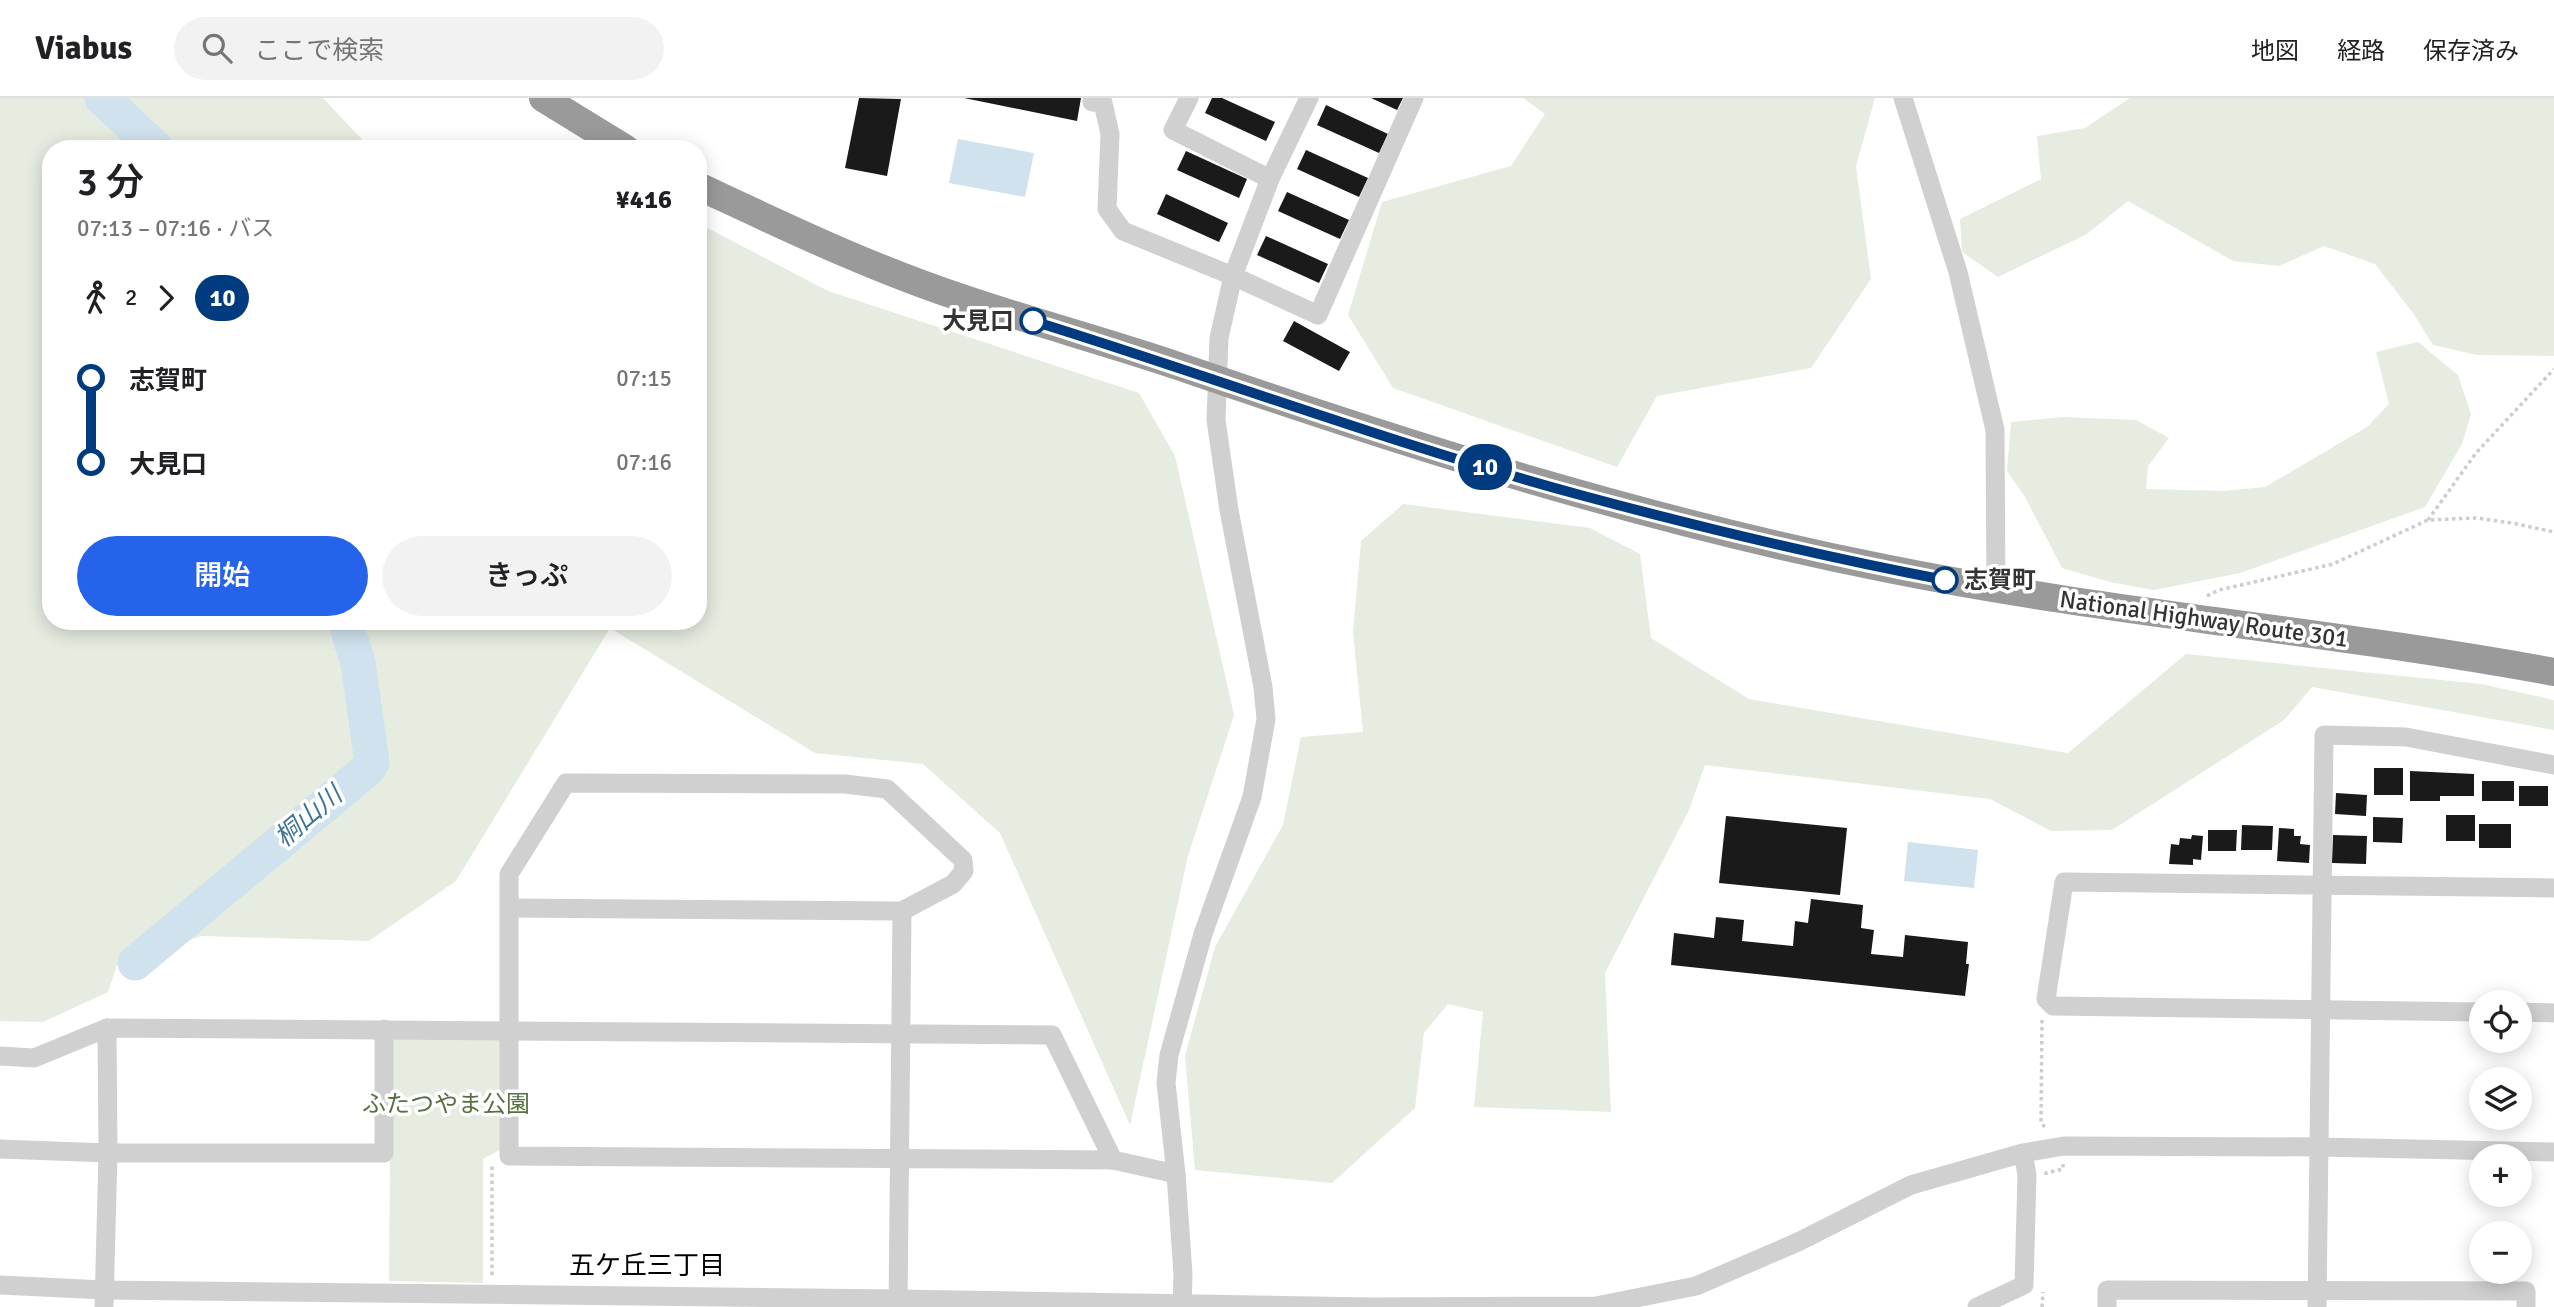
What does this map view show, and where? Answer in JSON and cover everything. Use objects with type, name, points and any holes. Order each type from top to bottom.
[{"type":"highway","points":[[555,102],[612,140]]},
{"type":"highway","name":"National Highway Route 301","points":[[707,190],[835,250],[949,293],[1217,381],[1584,496],[1867,565],[1996,590],[2460,655],[2554,672]]},
{"type":"street","points":[[1189,98],[1173,130],[1270,179]]},
{"type":"street","points":[[1182,1305],[1183,1274],[1176,1174],[1166,1083],[1169,1055],[1203,934],[1252,797],[1266,719],[1263,687],[1225,485],[1216,421],[1219,338],[1233,276],[1270,179],[1309,98]]},
{"type":"street","points":[[1092,102],[1103,103],[1110,134],[1107,209],[1123,231],[1233,276],[1318,315],[1415,98]]},
{"type":"street","points":[[1903,98],[1958,272],[1996,430],[1996,590]]},
{"type":"street","points":[[2317,1299],[2324,735],[2406,737],[2554,765]]},
{"type":"street","points":[[510,908],[902,911],[953,884],[964,871],[963,860],[887,789],[845,784],[566,783],[509,874],[509,1156],[1113,1160],[1176,1174]]},
{"type":"street","points":[[2469,1012],[2053,1006],[2046,999],[2064,882],[2554,888]]},
{"type":"street","points":[[898,1303],[902,911]]},
{"type":"street","points":[[2532,1012],[2554,1013]]},
{"type":"street","points":[[0,1056],[34,1058],[107,1028],[1052,1035],[1113,1160]]},
{"type":"street","points":[[104,1299],[108,1153],[107,1028]]},
{"type":"street","points":[[0,1149],[108,1153],[384,1153],[384,1029]]},
{"type":"street","points":[[0,1285],[104,1299],[1596,1306],[1646,1302],[1696,1286],[1798,1242],[1911,1185],[2023,1153],[2064,1146],[2319,1147],[2554,1152]]},
{"type":"street","points":[[1977,1307],[2024,1285],[2027,1175],[2023,1153]]},
{"type":"street","points":[[2107,1307],[2107,1290],[2209,1299],[2422,1299],[2526,1291],[2526,1307]]},
{"type":"path","points":[[2428,520],[2476,453],[2554,369]]},
{"type":"path","points":[[2194,619],[2198,607],[2208,594],[2333,564],[2428,520],[2476,518],[2554,533]]},
{"type":"path","points":[[492,1281],[492,1164],[509,1156]]},
{"type":"green space","points":[[0,98],[323,98],[363,140],[42,140],[42,630],[609,630],[456,881],[369,941],[201,936],[117,965],[108,992],[43,1022],[0,1021]]},
{"type":"green space","points":[[1523,98],[1875,98],[1856,166],[1871,279],[1811,368],[1657,396],[1617,467],[1393,388],[1348,315],[1382,202],[1511,166],[1545,114]]},
{"type":"green space","points":[[2130,98],[2554,98],[2554,356],[2477,355],[2433,345],[2413,313],[2375,264],[2324,246],[2279,266],[2233,261],[2128,201],[2087,234],[1998,277],[1962,252],[1960,219],[2041,179],[2037,136],[2085,128]]},
{"type":"green space","points":[[707,228],[828,291],[1139,393],[1175,456],[1234,715],[1188,856],[1130,1125],[1000,833],[923,764],[815,753],[613,630],[707,630]]},
{"type":"green space","points":[[2418,342],[2458,375],[2471,414],[2462,444],[2425,507],[2240,573],[2154,590],[2110,582],[2062,568],[2025,497],[2007,471],[2011,422],[2063,417],[2136,420],[2169,438],[2148,466],[2146,489],[2223,491],[2265,487],[2367,427],[2389,404],[2376,352]]},
{"type":"green space","points":[[1403,504],[1590,528],[1640,554],[1651,638],[1749,699],[2068,753],[2186,654],[2481,684],[2554,700],[2554,730],[2312,687],[2284,720],[2112,830],[2051,831],[1990,799],[1705,765],[1689,810],[1605,973],[1611,1112],[1474,1107],[1483,1012],[1448,1004],[1424,1033],[1415,1108],[1332,1183],[1195,1170],[1185,1056],[1215,947],[1283,825],[1301,737],[1363,732],[1353,632],[1361,541]]},
{"type":"green space","name":"ふたつやま公園","points":[[391,1039],[500,1039],[500,1150],[483,1159],[483,1283],[389,1281]]},
{"type":"water","points":[[958,139],[1034,153],[1025,197],[949,183]]},
{"type":"water","points":[[1908,842],[1978,850],[1974,888],[1904,881]]},
{"type":"building","points":[[859,98],[901,99],[887,176],[845,168]]},
{"type":"building","points":[[964,98],[1081,98],[1077,121]]},
{"type":"building","points":[[1212,98],[1222,98],[1275,122],[1266,141],[1205,113]]},
{"type":"building","points":[[1371,98],[1403,98],[1397,110]]},
{"type":"building","points":[[1326,105],[1388,134],[1379,153],[1317,125]]},
{"type":"building","points":[[1306,150],[1368,178],[1359,197],[1297,169]]},
{"type":"building","points":[[1186,151],[1247,179],[1239,198],[1177,170]]},
{"type":"building","points":[[1287,192],[1349,220],[1340,239],[1278,211]]},
{"type":"building","points":[[1166,194],[1228,223],[1219,242],[1157,214]]},
{"type":"building","points":[[1266,236],[1328,264],[1319,283],[1257,255]]},
{"type":"building","points":[[1294,321],[1350,352],[1339,371],[1283,341]]},
{"type":"building","points":[[2374,768],[2403,768],[2403,795],[2374,795]]},
{"type":"building","points":[[2410,771],[2474,774],[2474,796],[2440,796],[2440,801],[2410,801]]},
{"type":"building","points":[[2482,781],[2514,781],[2514,801],[2482,801]]},
{"type":"building","points":[[2519,786],[2548,786],[2548,806],[2519,806]]},
{"type":"building","points":[[2336,793],[2367,795],[2366,816],[2335,814]]},
{"type":"building","points":[[2446,815],[2475,815],[2475,841],[2446,841]]},
{"type":"building","points":[[1726,816],[1847,828],[1840,895],[1719,883]]},
{"type":"building","points":[[2373,817],[2403,818],[2402,843],[2373,842]]},
{"type":"building","points":[[2479,824],[2511,824],[2511,848],[2479,848]]},
{"type":"building","points":[[2242,825],[2273,826],[2272,850],[2241,850]]},
{"type":"building","points":[[2279,828],[2294,829],[2294,836],[2301,836],[2300,844],[2310,845],[2309,863],[2277,861]]},
{"type":"building","points":[[2208,830],[2237,830],[2236,851],[2208,851]]},
{"type":"building","points":[[2192,835],[2203,836],[2201,860],[2193,859],[2193,865],[2169,864],[2171,844],[2179,845],[2180,838],[2191,839]]},
{"type":"building","points":[[2333,835],[2367,836],[2366,864],[2332,863]]},
{"type":"building","points":[[1811,899],[1863,905],[1861,928],[1874,930],[1871,954],[1903,957],[1905,935],[1968,942],[1966,964],[1969,964],[1965,996],[1671,965],[1674,933],[1714,938],[1716,917],[1744,920],[1742,941],[1793,946],[1795,921],[1808,923]]},
{"type":"waterway","name":"桐山川","points":[[102,98],[147,140]]},
{"type":"waterway","name":"桐山川","points":[[135,963],[368,769],[372,762],[358,663],[348,630]]},
{"type":"bus line","name":"10","points":[[1033,321],[1177,366],[1254,394],[1584,496],[1880,568],[1945,580]]},
{"type":"place","name":"大見口","points":[[1033,321]]},
{"type":"place","name":"志賀町","points":[[1945,580]]},
{"type":"district","name":"五ケ丘三丁目","points":[[647,1265]]}]
